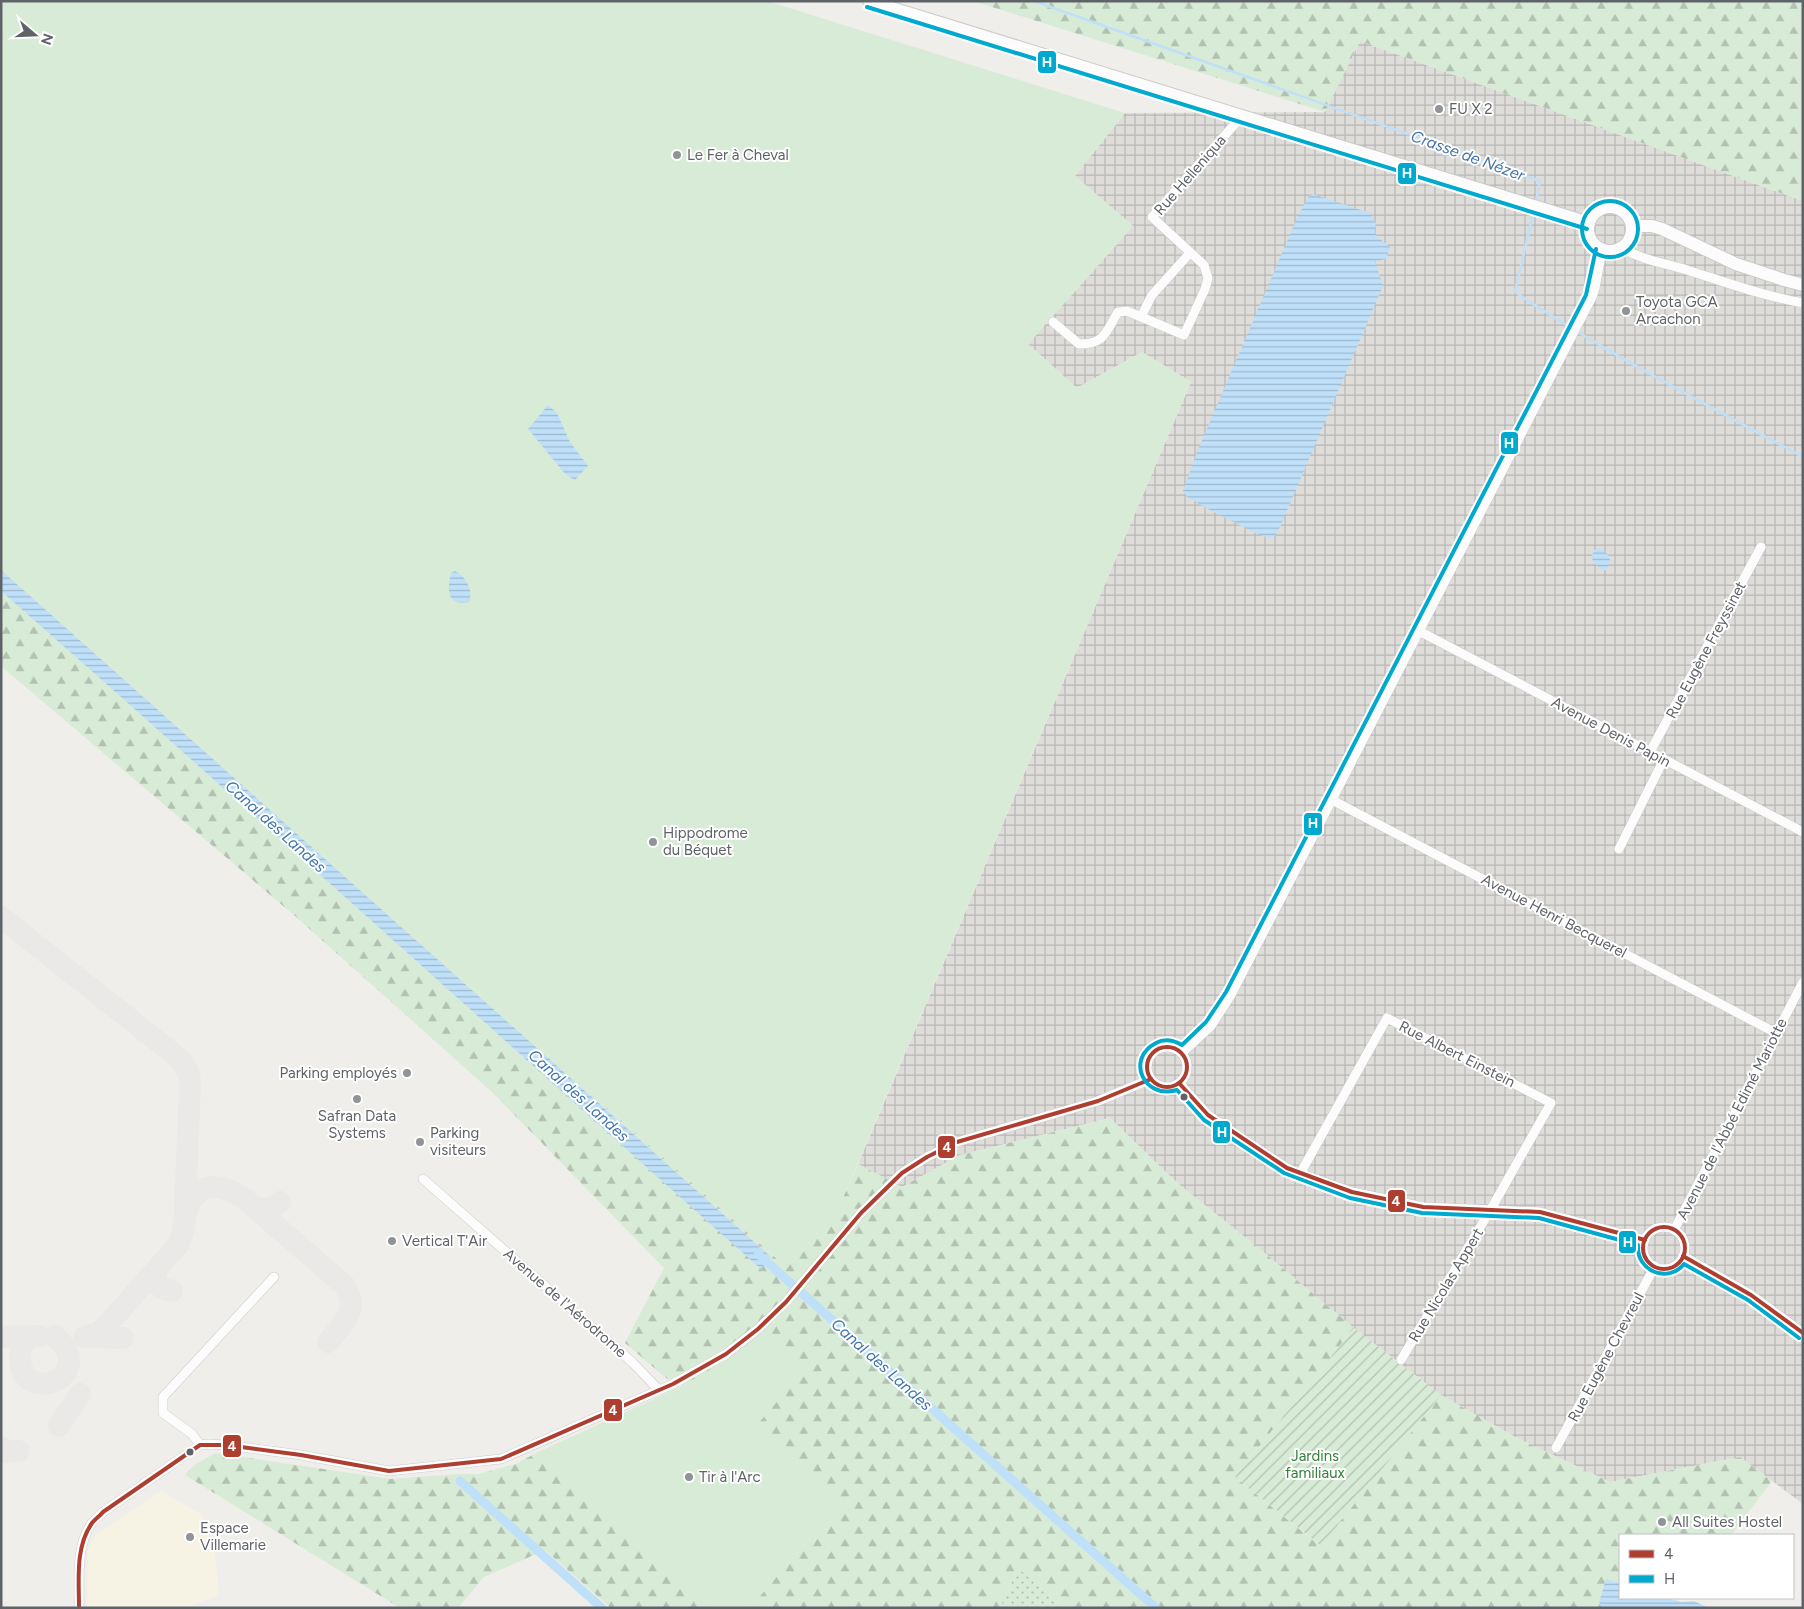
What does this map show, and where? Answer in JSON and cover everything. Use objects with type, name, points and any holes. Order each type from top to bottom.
[{"type":"main road","points":[[869,1],[1538,208],[1589,222]]},
{"type":"main road","points":[[1612,207],[1625,213],[1630,219],[1632,226],[1630,239],[1615,251],[1602,250],[1592,242],[1589,236],[1589,222],[1597,210],[1612,207]]},
{"type":"main road","points":[[1632,226],[1652,226],[1662,229],[1736,264],[1803,285]]},
{"type":"street","name":"Rue Helleniqua","points":[[1053,322],[1079,344],[1090,344],[1104,338],[1118,312],[1127,311],[1184,335],[1205,289],[1208,278],[1204,265],[1152,217],[1242,116]]},
{"type":"street","points":[[1621,248],[1640,258],[1681,268],[1782,299],[1803,303]]},
{"type":"street","points":[[1182,1053],[1211,1026],[1230,995],[1332,800],[1596,288],[1602,250]]},
{"type":"street","points":[[1142,317],[1152,295],[1190,253]]},
{"type":"street","name":"Rue Eugène Freyssinet","points":[[1650,752],[1761,547]]},
{"type":"street","name":"Avenue Denis Papin","points":[[1419,631],[1803,832]]},
{"type":"street","points":[[1619,849],[1664,760]]},
{"type":"street","name":"Avenue Henri Becquerel","points":[[1332,800],[1776,1033]]},
{"type":"street","name":"Avenue de l'Abbé Edimé Mariotte","points":[[1674,1230],[1803,982]]},
{"type":"street","name":"Rue Albert Einstein","points":[[1300,1174],[1387,1018],[1551,1102],[1491,1209]]},
{"type":"street","points":[[1165,1046],[1171,1046],[1182,1053],[1186,1059],[1186,1072],[1178,1083],[1167,1087],[1161,1086],[1151,1079],[1148,1074],[1147,1062],[1153,1051],[1165,1046]]},
{"type":"street","points":[[79,1608],[83,1541],[92,1524],[103,1512],[200,1446],[208,1444],[226,1445],[388,1470],[501,1459],[659,1390],[726,1354],[758,1329],[786,1302],[861,1213],[902,1173],[927,1157],[957,1142],[1098,1101],[1151,1079]]},
{"type":"street","points":[[1178,1083],[1208,1114],[1287,1168],[1352,1192],[1423,1207],[1540,1212],[1645,1240]]},
{"type":"street","name":"Avenue de l'Aérodrome","points":[[423,1179],[626,1356],[659,1390]]},
{"type":"street","name":"Rue Nicolas Appert","points":[[1401,1360],[1491,1209]]},
{"type":"street","points":[[1665,1227],[1674,1230],[1681,1235],[1684,1243],[1683,1256],[1672,1267],[1661,1268],[1655,1266],[1645,1256],[1645,1240],[1655,1229],[1665,1227]]},
{"type":"street","points":[[1683,1256],[1751,1295],[1803,1333]]},
{"type":"street","name":"Rue Eugène Chevreul","points":[[1556,1448],[1655,1266]]},
{"type":"street","points":[[200,1446],[192,1434],[163,1413],[164,1398],[274,1277]]},
{"type":"shaded area","points":[[1360,41],[1803,201],[1803,1504],[1740,1457],[1610,1482],[1517,1438],[1441,1395],[1354,1328],[1176,1182],[1110,1118],[960,1155],[902,1187],[858,1164],[1191,382],[1142,352],[1077,388],[1028,344],[1133,226],[1075,176],[1125,113],[1325,112]]},
{"type":"shaded area","points":[[161,1491],[202,1515],[215,1554],[219,1595],[184,1608],[87,1608],[88,1548],[96,1535]]},
{"type":"green space","name":"Hippodrome du Béquet","points":[[1,1],[767,1],[1125,113],[1075,176],[1133,226],[1028,344],[1077,388],[1142,352],[1191,382],[839,1207],[787,1268],[1,567]]},
{"type":"green space","points":[[973,1],[1803,1],[1803,201],[1360,41],[1325,112]]},
{"type":"green space","points":[[1,567],[787,1268],[839,1207],[858,1164],[902,1187],[960,1155],[1110,1118],[1176,1182],[1354,1328],[1235,1477],[1320,1546],[1441,1395],[1517,1438],[1610,1482],[1740,1457],[1772,1481],[1732,1534],[1619,1534],[1619,1583],[1606,1579],[1599,1602],[1602,1608],[1064,1608],[1018,1568],[1000,1608],[750,1608],[841,1502],[757,1425],[804,1370],[762,1332],[728,1359],[682,1386],[666,1378],[625,1343],[664,1268],[492,1092],[295,916],[1,666]]},
{"type":"green space","name":"Jardins familiaux","points":[[1354,1328],[1441,1395],[1321,1546],[1235,1477]]},
{"type":"green space","name":"Tir à l'Arc","points":[[762,1332],[805,1370],[757,1425],[841,1502],[750,1608],[712,1608],[536,1453],[682,1386],[728,1359]]},
{"type":"green space","points":[[216,1453],[391,1479],[478,1474],[516,1464],[536,1453],[712,1608],[611,1608],[545,1550],[484,1577],[458,1608],[400,1608],[185,1475],[194,1465]]},
{"type":"green space","points":[[1018,1568],[1064,1608],[1000,1608]]},
{"type":"water","points":[[1313,194],[1370,213],[1376,224],[1376,235],[1390,247],[1386,259],[1375,261],[1383,286],[1280,527],[1275,536],[1269,538],[1208,509],[1187,497],[1183,491],[1197,452],[1297,218],[1308,197]]},
{"type":"water","points":[[548,405],[557,413],[570,442],[588,466],[575,480],[566,475],[528,429]]},
{"type":"water","points":[[1598,548],[1606,552],[1609,557],[1610,560],[1606,571],[1594,564],[1592,554]]},
{"type":"water","points":[[1,570],[771,1257],[761,1269],[1,591]]},
{"type":"water","points":[[455,571],[468,584],[469,602],[456,602],[450,595],[451,573]]},
{"type":"water","points":[[1606,1579],[1619,1583],[1619,1599],[1694,1601],[1709,1608],[1602,1608],[1599,1602]]},
{"type":"waterway","name":"Crasse de Nézer","points":[[1034,1],[1540,181],[1536,201]]},
{"type":"waterway","name":"Crasse de Nézer","points":[[1534,209],[1515,292],[1621,357],[1803,457]]},
{"type":"waterway","name":"Canal des Landes","points":[[758,1254],[1156,1608]]},
{"type":"waterway","points":[[460,1481],[602,1608]]},
{"type":"taxiway","points":[[1,917],[180,1059],[188,1072],[190,1081],[185,1213]]},
{"type":"taxiway","points":[[84,1337],[98,1333],[107,1325],[178,1245],[182,1236],[187,1210],[192,1200],[197,1193],[212,1187],[228,1190],[245,1199],[344,1285],[349,1294],[350,1309],[348,1316],[328,1342]]},
{"type":"taxiway","points":[[255,1207],[268,1209],[280,1202]]},
{"type":"taxiway","points":[[159,1266],[156,1272],[156,1283],[163,1289],[172,1291]]},
{"type":"taxiway","points":[[1,1337],[39,1336]]},
{"type":"taxiway","points":[[30,1337],[25,1342],[20,1353],[23,1372],[30,1380],[50,1383],[59,1379],[66,1372],[69,1363],[67,1351],[55,1336]]},
{"type":"taxiway","points":[[86,1337],[123,1338]]},
{"type":"taxiway","points":[[59,1426],[80,1394]]},
{"type":"taxiway","points":[[1,1447],[7,1452],[19,1451]]},
{"type":"transit line","name":"H","points":[[867,7],[1587,229]]},
{"type":"transit line","name":"H","points":[[1604,201],[1616,201],[1626,205],[1634,213],[1638,229],[1634,245],[1626,253],[1616,257],[1604,257],[1594,253],[1586,245],[1582,235],[1582,223],[1586,213],[1594,205],[1604,201]]},
{"type":"transit line","name":"H","points":[[1596,249],[1586,295],[1226,992],[1206,1022],[1182,1045],[1169,1040],[1156,1043],[1147,1050],[1142,1058],[1140,1068],[1148,1084],[1155,1089],[1165,1092],[1177,1090],[1204,1120],[1284,1173],[1350,1198],[1422,1213],[1539,1218],[1638,1245],[1642,1262],[1647,1268],[1662,1274],[1677,1270],[1684,1264],[1748,1300],[1799,1338]]},
{"type":"transit line","name":"4","points":[[1171,1047],[1178,1050],[1184,1056],[1187,1067],[1186,1075],[1178,1084],[1171,1087],[1163,1087],[1156,1084],[1148,1075],[1147,1063],[1150,1056],[1159,1048],[1171,1047]]},
{"type":"transit line","name":"4","points":[[79,1608],[80,1553],[92,1523],[103,1512],[200,1445],[226,1445],[301,1455],[389,1471],[501,1459],[673,1384],[726,1354],[758,1329],[786,1302],[861,1213],[902,1173],[927,1157],[957,1142],[1098,1101],[1151,1079]]},
{"type":"transit line","name":"4","points":[[1179,1083],[1208,1115],[1287,1168],[1352,1192],[1423,1207],[1540,1212],[1645,1240]]},
{"type":"transit line","name":"4","points":[[1664,1227],[1679,1233],[1685,1248],[1679,1263],[1664,1269],[1649,1263],[1643,1248],[1649,1233],[1664,1227]]},
{"type":"transit line","name":"4","points":[[1683,1256],[1751,1295],[1803,1333]]},
{"type":"place","name":"FU X 2","points":[[1439,109]]},
{"type":"place","name":"Le Fer à Cheval","points":[[677,155]]},
{"type":"place","name":"Toyota GCA Arcachon","points":[[1626,311]]},
{"type":"place","name":"Hippodrome du Béquet","points":[[653,842]]},
{"type":"place","name":"Parking employés","points":[[407,1073]]},
{"type":"place","name":"Safran Data Systems","points":[[357,1099]]},
{"type":"place","name":"Parking visiteurs","points":[[420,1142]]},
{"type":"place","name":"Vertical T'Air","points":[[392,1241]]},
{"type":"place","name":"Tir à l'Arc","points":[[689,1477]]},
{"type":"place","name":"All Suites Hostel","points":[[1662,1522]]},
{"type":"place","name":"Espace Villemarie","points":[[190,1537]]}]
